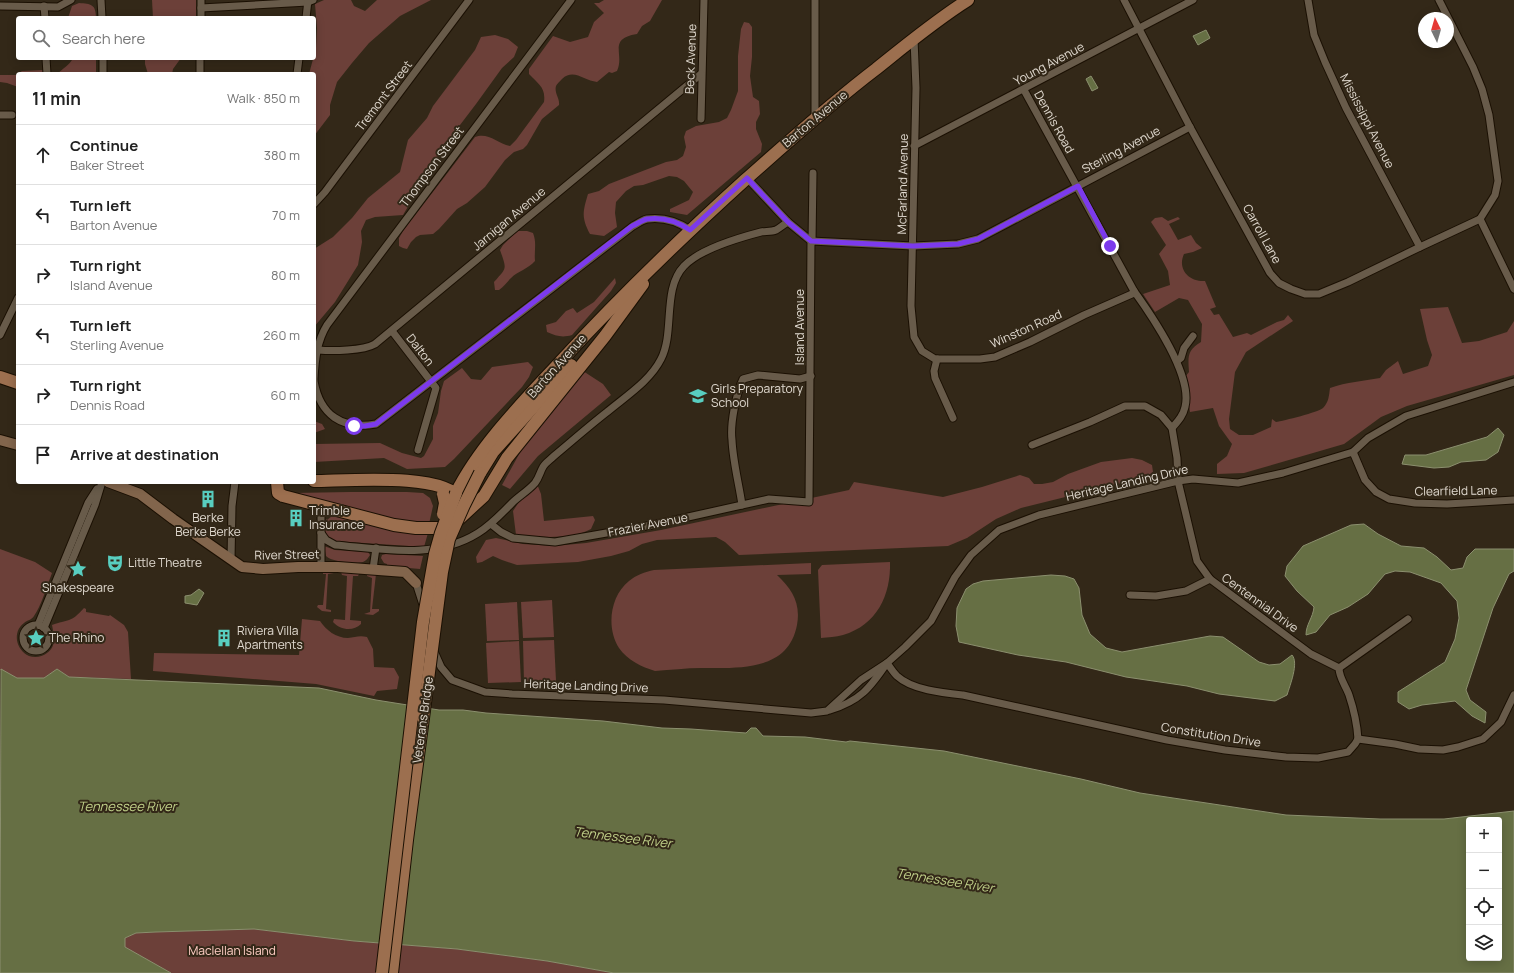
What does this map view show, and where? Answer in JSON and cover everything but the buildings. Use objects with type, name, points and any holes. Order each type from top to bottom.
[{"type":"main road","name":"Barton Avenue","points":[[456,493],[485,448],[526,400],[604,314],[670,249],[815,118],[954,8],[968,0]]},
{"type":"main road","name":"Barton Avenue","points":[[480,473],[494,452],[511,431],[645,282],[670,249]]},
{"type":"main road","points":[[277,484],[278,493],[283,496],[321,507],[394,524],[416,528],[441,528],[459,519],[484,496],[507,458],[605,336],[645,282]]},
{"type":"main road","points":[[0,377],[16,382]]},
{"type":"main road","name":"Veterans Bridge","points":[[392,973],[407,840],[442,572],[449,539],[480,473]]},
{"type":"main road","points":[[316,481],[418,481],[437,484],[456,493],[464,505]]},
{"type":"main road","points":[[418,481],[435,487],[443,494],[445,503],[429,562],[423,622]]},
{"type":"main road","name":"Veterans Bridge","points":[[382,973],[423,622],[435,554],[441,532],[456,493]]},
{"type":"street","points":[[0,6],[58,7],[71,0]]},
{"type":"street","points":[[101,0],[102,16]]},
{"type":"street","name":"Tremont Street","points":[[316,202],[325,192],[469,0]]},
{"type":"street","name":"Thompson Street","points":[[316,365],[322,334],[327,325],[571,0]]},
{"type":"street","name":"Beck Avenue","points":[[701,118],[704,0]]},
{"type":"street","points":[[815,0],[815,118]]},
{"type":"street","name":"Carroll Lane","points":[[1124,0],[1140,28],[1190,127],[1270,273],[1279,283],[1305,294],[1319,294],[1348,282],[1480,219]]},
{"type":"street","name":"Young Avenue","points":[[914,146],[1024,90],[1193,0]]},
{"type":"street","name":"Mississippi Avenue","points":[[1308,0],[1314,34],[1325,62],[1346,108],[1420,247]]},
{"type":"street","points":[[1439,0],[1473,67],[1490,115],[1498,181],[1495,195],[1480,219],[1514,289]]},
{"type":"street","points":[[201,16],[201,4],[310,1],[306,16]]},
{"type":"street","points":[[44,6],[45,16]]},
{"type":"street","name":"McFarland Avenue","points":[[914,39],[916,88],[911,306],[914,337],[922,351]]},
{"type":"street","points":[[46,60],[47,72]]},
{"type":"street","points":[[102,60],[103,72]]},
{"type":"street","points":[[200,60],[200,72]]},
{"type":"street","points":[[297,72],[300,60]]},
{"type":"street","name":"Jarnigan Avenue","points":[[318,350],[371,347],[701,74]]},
{"type":"street","name":"Dennis Road","points":[[1024,90],[1078,186],[1134,291],[1177,360],[1185,387],[1186,406],[1181,418],[1172,428]]},
{"type":"street","points":[[0,115],[12,115]]},
{"type":"street","name":"Sterling Avenue","points":[[812,241],[913,246],[958,244],[978,239],[1190,127]]},
{"type":"street","name":"Island Avenue","points":[[809,502],[813,173]]},
{"type":"street","points":[[747,178],[788,222],[812,241]]},
{"type":"street","points":[[316,394],[325,409],[339,421],[354,426],[376,424],[632,226],[646,219],[666,219],[681,224],[690,230]]},
{"type":"street","points":[[321,533],[326,540],[334,545],[430,550],[447,547],[463,541],[491,524],[534,483],[543,467],[548,462],[637,388],[650,374],[661,359],[666,346],[672,290],[678,274],[684,266],[695,257],[727,241],[763,231],[776,230],[788,222]]},
{"type":"street","name":"Winston Road","points":[[922,351],[937,359],[980,359],[995,357],[1132,294],[1134,291]]},
{"type":"street","points":[[0,336],[16,302]]},
{"type":"street","name":"Dalton","points":[[392,331],[436,388],[418,450]]},
{"type":"street","points":[[1177,360],[1181,358],[1184,348],[1193,336]]},
{"type":"street","points":[[937,359],[934,371],[935,378],[953,418]]},
{"type":"street","points":[[742,505],[731,439],[738,389],[743,379],[758,375],[800,379],[811,376]]},
{"type":"street","name":"Heritage Landing Drive","points":[[827,711],[861,680],[887,663],[931,621],[955,577],[971,555],[999,530],[1039,515],[1178,481],[1194,479],[1238,483],[1284,473],[1353,452],[1368,438],[1406,416],[1514,382]]},
{"type":"street","points":[[1032,445],[1126,406],[1145,406],[1161,415],[1172,428]]},
{"type":"street","name":"Centennial Drive","points":[[1172,428],[1177,458],[1178,481],[1197,561],[1210,579],[1311,654],[1339,668]]},
{"type":"street","points":[[0,440],[16,444]]},
{"type":"street","name":"Clearfield Lane","points":[[1353,452],[1365,480],[1376,492],[1389,499],[1415,503],[1447,504],[1514,500]]},
{"type":"street","points":[[41,627],[95,505],[100,484]]},
{"type":"street","name":"River Street","points":[[113,484],[140,494],[242,567],[251,569],[321,567],[373,569],[405,572],[416,583]]},
{"type":"street","points":[[231,560],[232,506],[235,484]]},
{"type":"street","name":"Frazier Avenue","points":[[491,524],[501,532],[513,538],[555,542],[652,525],[769,499],[809,502]]},
{"type":"street","points":[[321,507],[321,567]]},
{"type":"street","points":[[373,569],[376,548]]},
{"type":"street","points":[[1130,595],[1156,596],[1186,591],[1210,579]]},
{"type":"street","name":"Heritage Landing Drive","points":[[416,583],[425,612],[430,643],[441,667],[452,680],[485,692],[664,700],[812,713],[827,711],[845,705],[860,696],[873,683],[887,663]]},
{"type":"street","points":[[1408,619],[1339,668],[1339,674],[1348,693],[1357,720],[1358,739],[1419,749],[1443,750],[1458,747],[1483,739],[1501,722],[1514,695]]},
{"type":"street","name":"Constitution Drive","points":[[887,663],[897,676],[910,685],[937,692],[963,695],[1167,740],[1210,747],[1286,757],[1318,758],[1348,752],[1358,739]]},
{"type":"green space","points":[[152,0],[196,0],[196,16],[153,16]]},
{"type":"green space","points":[[324,0],[351,0],[354,6],[365,11],[377,0],[431,0],[400,16],[369,43],[337,82],[330,105],[330,115],[316,133],[316,72],[310,72],[313,60],[316,60],[317,28],[315,4]]},
{"type":"green space","points":[[604,0],[662,0],[650,21],[642,26],[637,34],[628,36],[620,43],[619,65],[617,71],[612,73],[609,72],[597,82],[575,75],[566,76],[562,79],[556,85],[559,105],[542,119],[527,145],[523,149],[514,152],[505,160],[485,187],[467,203],[457,209],[433,234],[420,235],[416,237],[407,249],[399,246],[399,238],[403,231],[475,137],[488,137],[510,146],[516,140],[544,102],[543,89],[529,74],[529,69],[553,36],[570,42],[588,37],[594,22],[604,13],[594,3],[599,3]]},
{"type":"green space","points":[[79,3],[90,4],[94,7],[96,16],[69,16],[72,6]]},
{"type":"green space","points":[[744,22],[749,23],[752,27],[752,57],[750,76],[753,97],[759,101],[760,114],[756,122],[756,129],[762,144],[761,152],[687,215],[670,212],[670,209],[689,200],[693,192],[684,181],[677,177],[669,176],[643,185],[634,186],[626,191],[616,202],[615,213],[617,227],[604,236],[590,234],[584,218],[588,194],[599,191],[609,184],[666,162],[677,160],[683,156],[686,147],[684,137],[686,131],[696,126],[719,122],[727,118],[738,91],[738,56],[741,29]]},
{"type":"green space","points":[[495,35],[508,39],[518,47],[514,57],[502,68],[444,146],[403,215],[375,217],[366,220],[361,231],[362,242],[358,265],[335,302],[316,325],[316,248],[333,237],[352,218],[368,198],[400,172],[408,140],[427,118],[433,106],[475,50],[481,37]]},
{"type":"green space","points":[[72,60],[96,60],[96,72],[59,72]]},
{"type":"green space","points":[[145,60],[180,60],[172,72],[147,72]]},
{"type":"green space","points":[[43,70],[43,72],[20,72]]},
{"type":"green space","points":[[0,75],[16,75],[16,86],[0,82]]},
{"type":"green space","points":[[1162,217],[1168,221],[1178,217],[1180,219],[1169,224],[1178,240],[1191,235],[1196,243],[1202,248],[1184,254],[1182,260],[1183,269],[1189,277],[1199,281],[1205,281],[1216,307],[1210,309],[1214,315],[1219,314],[1233,337],[1247,333],[1251,335],[1284,320],[1288,315],[1293,321],[1246,352],[1235,372],[1229,419],[1230,429],[1239,435],[1253,435],[1271,427],[1272,419],[1276,422],[1320,410],[1326,403],[1330,388],[1380,378],[1386,370],[1398,361],[1403,374],[1428,366],[1432,355],[1420,309],[1448,307],[1462,343],[1479,341],[1507,332],[1514,321],[1514,375],[1407,406],[1381,417],[1344,444],[1244,473],[1217,474],[1217,464],[1227,456],[1232,444],[1219,426],[1213,408],[1190,412],[1185,377],[1189,372],[1189,354],[1196,345],[1201,342],[1202,324],[1188,300],[1179,298],[1155,312],[1143,294],[1170,285],[1168,271],[1159,254],[1166,245],[1151,222],[1155,218]]},
{"type":"green space","points":[[517,231],[527,231],[533,233],[535,244],[535,261],[514,276],[501,289],[495,290],[494,282],[503,271],[505,265],[500,250]]},
{"type":"green space","points":[[615,278],[616,283],[611,291],[572,335],[559,336],[547,332],[546,325],[556,322],[566,311],[573,308],[577,313],[594,302]]},
{"type":"green space","points":[[528,362],[533,367],[529,377],[522,387],[445,467],[407,469],[384,458],[316,462],[316,444],[380,443],[402,453],[421,458],[424,456],[433,439],[433,426],[438,413],[444,381],[462,368],[471,379],[481,380],[492,367]]},
{"type":"green space","points":[[583,371],[603,384],[611,395],[538,456],[510,489],[502,485],[523,447]]},
{"type":"green space","points":[[316,422],[322,424],[325,429],[316,432]]},
{"type":"green space","points":[[1132,458],[1142,460],[1152,465],[1153,472],[1146,477],[1021,508],[996,519],[967,538],[948,546],[739,555],[725,542],[716,537],[657,540],[642,544],[629,551],[578,562],[517,565],[493,556],[477,563],[476,557],[486,540],[496,538],[523,544],[554,546],[586,543],[661,530],[849,490],[854,482],[943,497],[1020,475],[1029,478],[1034,484],[1053,482],[1068,474],[1101,462]]},
{"type":"green space","points":[[537,484],[541,494],[544,521],[593,516],[595,520],[591,529],[574,535],[555,537],[516,535],[513,511],[519,502]]},
{"type":"green space","points":[[293,493],[423,493],[430,498],[433,506],[429,524],[403,522]]},
{"type":"green space","points":[[332,516],[428,533],[424,547],[334,541],[329,539],[323,530],[326,519],[327,520]]},
{"type":"green space","points":[[324,546],[335,550],[368,552],[370,555],[366,560],[360,563],[338,561],[326,556]]},
{"type":"green space","points":[[0,549],[35,562],[52,573],[37,612],[31,619],[20,627],[18,631],[17,641],[21,650],[29,656],[36,657],[47,653],[54,644],[52,625],[69,620],[80,613],[84,608],[86,609],[86,612],[110,615],[124,625],[128,632],[131,679],[69,677],[57,669],[44,678],[17,678],[0,670]]},
{"type":"green space","points":[[382,555],[423,556],[420,569],[387,566],[381,558]]},
{"type":"green space","points":[[890,562],[890,574],[885,597],[873,616],[865,624],[855,630],[840,636],[821,638],[818,570],[822,565]]},
{"type":"green space","points":[[811,563],[811,574],[777,575],[791,591],[794,597],[798,610],[797,625],[792,640],[783,652],[760,664],[730,668],[690,668],[655,671],[640,665],[626,656],[619,648],[615,640],[611,622],[614,604],[623,587],[632,579],[641,574],[654,570]]},
{"type":"green space","points":[[323,571],[333,571],[334,573],[328,574],[326,609],[331,610],[331,612],[322,611],[317,607],[318,605],[323,605],[326,574],[323,574]]},
{"type":"green space","points":[[341,572],[358,572],[359,574],[358,576],[353,576],[350,620],[361,621],[361,624],[358,627],[350,629],[339,627],[333,622],[334,619],[345,620],[347,576],[342,575]]},
{"type":"green space","points":[[367,573],[376,574],[372,609],[379,609],[379,611],[373,615],[364,614],[370,612],[372,578],[367,576]]},
{"type":"green space","points":[[552,600],[554,637],[523,638],[521,602]]},
{"type":"green space","points":[[517,602],[519,640],[487,641],[485,604]]},
{"type":"green space","points":[[302,619],[320,621],[328,630],[339,637],[367,637],[373,649],[374,667],[394,668],[399,677],[397,689],[377,691],[374,696],[316,684],[153,671],[154,653],[299,655]]},
{"type":"green space","points":[[554,640],[556,681],[524,682],[523,641]]},
{"type":"green space","points":[[519,641],[521,682],[488,683],[486,643]]},
{"type":"green space","name":"Maclellan Island","points":[[254,929],[354,941],[457,949],[547,961],[614,973],[171,973],[124,947],[125,938],[136,933]]},
{"type":"water","points":[[1206,30],[1210,38],[1198,45],[1193,36]]},
{"type":"water","points":[[1091,76],[1098,88],[1092,91],[1086,79]]},
{"type":"water","points":[[1498,428],[1504,435],[1498,452],[1486,460],[1461,462],[1449,467],[1434,468],[1402,464],[1405,455],[1426,455],[1487,437]]},
{"type":"water","points":[[1364,524],[1378,534],[1401,546],[1424,548],[1437,557],[1451,570],[1463,568],[1467,557],[1475,549],[1514,549],[1514,571],[1509,574],[1493,608],[1466,690],[1470,700],[1486,712],[1485,723],[1472,716],[1455,701],[1422,705],[1409,709],[1398,702],[1398,692],[1445,662],[1455,639],[1459,618],[1457,601],[1441,583],[1410,572],[1395,571],[1385,574],[1368,594],[1348,607],[1330,615],[1316,632],[1306,635],[1314,607],[1297,591],[1285,576],[1287,566],[1303,546],[1351,525]]},
{"type":"water","points":[[1051,575],[1065,576],[1074,579],[1079,588],[1082,615],[1090,634],[1106,648],[1122,652],[1210,636],[1223,637],[1259,662],[1269,665],[1280,664],[1292,655],[1295,663],[1292,680],[1287,695],[1275,701],[1219,694],[1187,686],[1126,677],[1066,662],[1018,655],[959,642],[956,626],[957,608],[966,589],[973,584],[983,581]]},
{"type":"water","points":[[199,589],[204,593],[197,605],[185,603],[185,596],[191,595]]},
{"type":"water","name":"Tennessee River","points":[[1,669],[17,678],[44,678],[57,669],[69,677],[319,688],[376,700],[439,710],[463,710],[603,721],[662,728],[746,733],[751,728],[756,728],[763,736],[805,737],[944,751],[1081,779],[1140,793],[1286,815],[1380,819],[1444,819],[1514,811],[1514,973],[614,973],[547,961],[457,949],[354,941],[254,929],[136,933],[125,938],[125,947],[171,973],[0,973]]},
{"type":"place","name":"Girls Preparatory School","points":[[698,396]]},
{"type":"place","name":"Berke Berke Berke","points":[[208,499]]},
{"type":"place","name":"Trimble Insurance","points":[[296,518]]},
{"type":"place","name":"Little Theatre","points":[[115,563]]},
{"type":"place","name":"Shakespeare","points":[[78,569]]},
{"type":"place","name":"The Rhino","points":[[36,638]]},
{"type":"place","name":"Riviera Villa Apartments","points":[[224,638]]},
{"type":"route","points":[[354,426],[376,424],[632,226],[646,219],[666,219],[681,224],[690,230],[747,178],[788,222],[811,241],[913,246],[958,244],[978,239],[1078,186],[1110,246]]}]
